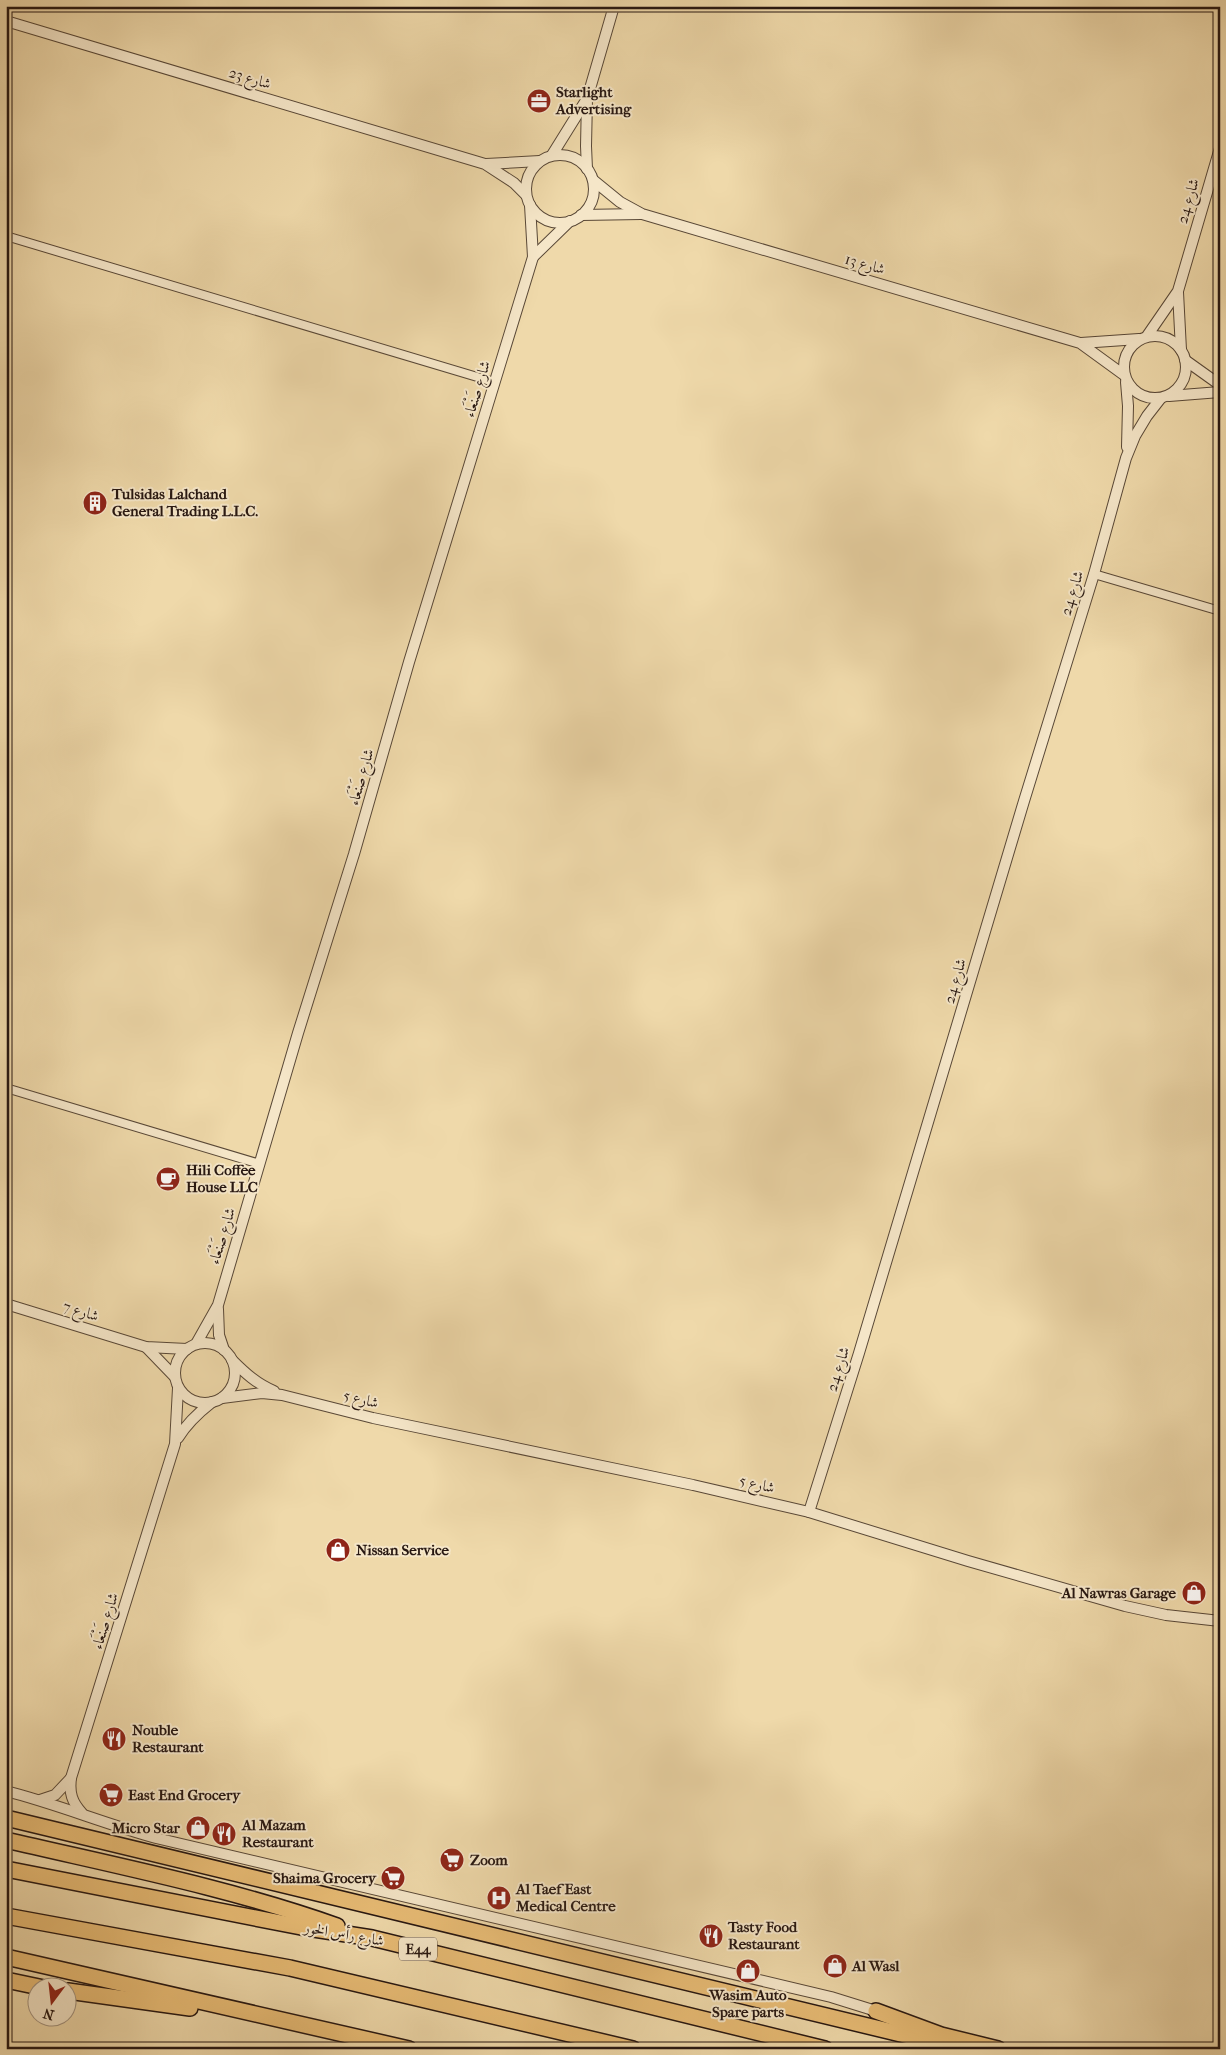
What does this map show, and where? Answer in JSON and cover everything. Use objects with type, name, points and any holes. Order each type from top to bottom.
[{"type":"highway","points":[[6,1812],[88,1837]]},
{"type":"highway","points":[[6,1818],[963,2049]]},
{"type":"highway","points":[[6,1840],[233,1894],[304,1914],[372,1938]]},
{"type":"highway","name":"شارع رأس الخور","points":[[6,1869],[300,1927],[372,1938],[825,2049]]},
{"type":"highway","points":[[6,1916],[290,1968],[633,2049]]},
{"type":"highway","points":[[6,1957],[409,2049]]},
{"type":"highway","points":[[6,1980],[28,1985]]},
{"type":"highway","points":[[78,1992],[302,2024]]},
{"type":"highway","points":[[876,2011],[941,2034],[998,2049]]},
{"type":"street","points":[[588,169],[578,160],[565,155],[552,155],[540,161],[528,176],[528,200],[537,214],[547,220],[558,222],[570,221],[581,215],[592,199],[593,180],[588,169],[587,99],[614,6]]},
{"type":"street","name":"شارع 23","points":[[6,21],[485,164],[500,172],[528,200]]},
{"type":"street","points":[[552,155],[587,99]]},
{"type":"street","name":"شارع 24","points":[[1144,338],[1178,291],[1220,148]]},
{"type":"street","name":"شارع 23","points":[[485,164],[540,161]]},
{"type":"street","name":"شارع 13","points":[[593,180],[620,202],[642,214],[1080,343],[1125,377]]},
{"type":"street","name":"شارع صَنْعَاء","points":[[191,1346],[218,1305],[354,854],[409,662],[533,258],[528,200]]},
{"type":"street","name":"شارع 13","points":[[581,215],[642,214]]},
{"type":"street","name":"شارع صَنْعَاء","points":[[533,258],[570,221]]},
{"type":"street","points":[[6,236],[494,382]]},
{"type":"street","name":"شارع 24","points":[[1178,291],[1183,355]]},
{"type":"street","points":[[1220,385],[1183,355],[1166,338],[1157,336],[1144,338],[1132,345],[1126,354],[1123,364],[1125,377],[1132,389],[1141,395],[1151,398],[1220,392]]},
{"type":"street","name":"شارع 13","points":[[1080,343],[1144,338]]},
{"type":"street","points":[[1165,397],[1177,390],[1183,381],[1186,371],[1183,355]]},
{"type":"street","name":"شارع 24","points":[[1125,377],[1128,406],[1126,458]]},
{"type":"street","name":"شارع 24","points":[[809,1512],[859,1353],[1094,574],[1126,458],[1139,430],[1165,397]]},
{"type":"street","points":[[1094,574],[1220,611]]},
{"type":"street","points":[[6,1088],[260,1164]]},
{"type":"street","name":"شارع 7","points":[[6,1304],[146,1346],[191,1346]]},
{"type":"street","name":"شارع صَنْعَاء","points":[[218,1305],[219,1335],[224,1350]]},
{"type":"street","points":[[146,1346],[174,1376],[178,1388],[193,1401],[203,1403],[222,1398],[230,1390],[234,1380],[235,1369],[231,1358],[224,1350],[206,1343],[191,1346],[177,1361],[174,1376]]},
{"type":"street","name":"شارع 5","points":[[231,1358],[246,1374],[263,1386],[282,1395],[373,1418],[809,1512],[968,1562],[1125,1606],[1166,1614],[1220,1621]]},
{"type":"street","name":"شارع صَنْعَاء","points":[[175,1444],[178,1388]]},
{"type":"street","name":"شارع 5","points":[[222,1398],[242,1394],[282,1395]]},
{"type":"street","name":"شارع صَنْعَاء","points":[[82,1814],[72,1798],[72,1778],[175,1444],[184,1427],[197,1413],[212,1402]]},
{"type":"street","name":"شارع صَنْعَاء","points":[[40,1800],[55,1795],[72,1778]]},
{"type":"street","points":[[6,1791],[40,1800],[108,1825],[156,1838],[813,1992],[856,2003],[876,2011]]},
{"type":"place","name":"Starlight Advertising","points":[[539,101]]},
{"type":"place","name":"Tulsidas Lalchand General Trading L.L.C.","points":[[95,503]]},
{"type":"place","name":"Hili Coffee House LLC","points":[[168,1179]]},
{"type":"place","name":"Nissan Service","points":[[338,1550]]},
{"type":"place","name":"Al Nawras Garage","points":[[1194,1593]]},
{"type":"place","name":"Nouble Restaurant","points":[[114,1739]]},
{"type":"place","name":"East End Grocery","points":[[111,1795]]},
{"type":"place","name":"Micro Star","points":[[198,1828]]},
{"type":"place","name":"Al Mazam Restaurant","points":[[224,1834]]},
{"type":"place","name":"Zoom","points":[[452,1860]]},
{"type":"place","name":"Shaima Grocery","points":[[393,1878]]},
{"type":"place","name":"Al Taef East Medical Centre","points":[[499,1898]]},
{"type":"place","name":"Tasty Food Restaurant","points":[[711,1936]]},
{"type":"place","name":"Al Wasl","points":[[835,1966]]},
{"type":"place","name":"Wasim Auto Spare parts","points":[[748,1971]]}]
